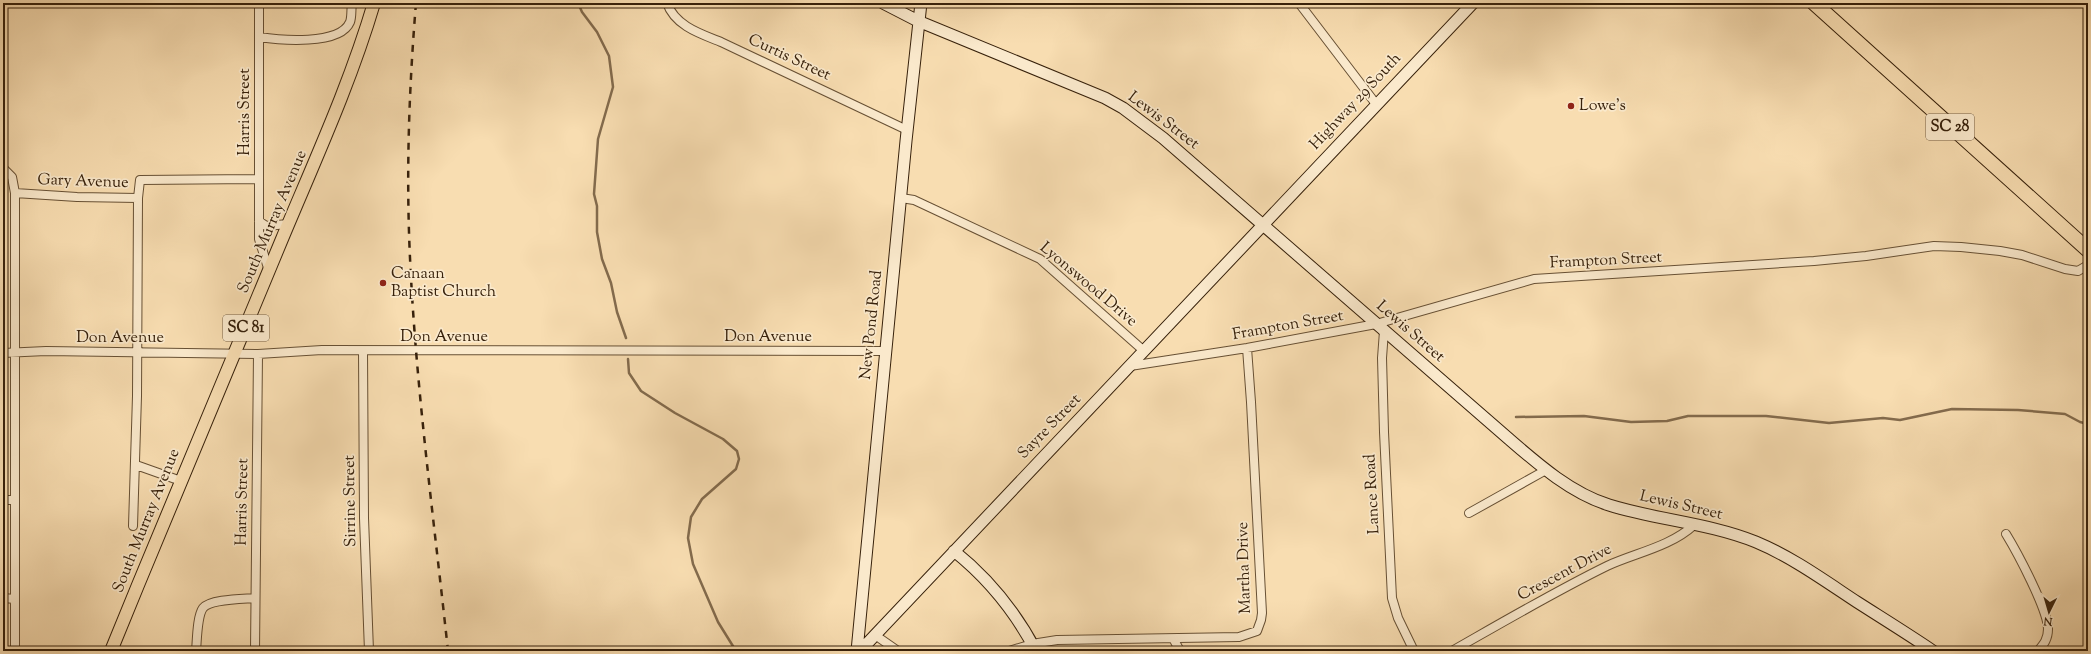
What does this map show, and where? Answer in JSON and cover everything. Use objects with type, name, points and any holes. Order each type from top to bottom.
[{"type":"highway","name":"SC 28","points":[[1814,3],[2088,250]]},
{"type":"main road","name":"South Murray Avenue","points":[[111,651],[349,81],[374,3]]},
{"type":"street","name":"Harris Street","points":[[259,3],[259,221],[261,245],[269,271]]},
{"type":"street","points":[[259,37],[308,40],[344,30],[350,22],[352,3]]},
{"type":"street","name":"Curtis Street","points":[[667,3],[677,20],[699,33],[907,130]]},
{"type":"street","name":"Lewis Street","points":[[883,3],[918,21],[1084,88],[1123,108],[1163,138],[1546,470],[1574,489],[1608,505],[1734,534],[1775,551],[1824,580],[1933,651]]},
{"type":"street","name":"New Pond Road","points":[[859,651],[907,130],[921,3]]},
{"type":"street","points":[[1299,3],[1376,104]]},
{"type":"street","name":"Highway 29 South","points":[[1264,225],[1472,3]]},
{"type":"street","name":"Gary Avenue","points":[[3,168],[12,177],[15,193],[78,197],[138,198],[140,180],[259,179]]},
{"type":"street","points":[[15,193],[13,500],[15,651]]},
{"type":"street","points":[[133,526],[136,465],[138,353],[138,198]]},
{"type":"street","name":"Lyonswood Drive","points":[[901,198],[914,200],[1040,259],[1144,351]]},
{"type":"street","points":[[259,221],[266,226],[288,224]]},
{"type":"street","name":"Sayre Street","points":[[859,651],[1264,225]]},
{"type":"street","name":"Frampton Street","points":[[1130,366],[1380,327],[1519,282],[1553,277],[1814,261],[1934,246],[2000,251],[2078,271],[2088,265]]},
{"type":"street","name":"Lance Road","points":[[1380,327],[1392,598],[1398,618],[1414,651]]},
{"type":"street","name":"Martha Drive","points":[[1009,651],[1070,639],[1174,640],[1239,637],[1257,631],[1261,620],[1251,402],[1247,348]]},
{"type":"street","name":"Don Avenue","points":[[3,353],[258,354],[322,350],[886,351]]},
{"type":"street","name":"Sirrine Street","points":[[363,351],[364,518],[369,651]]},
{"type":"street","name":"Harris Street","points":[[255,651],[258,354]]},
{"type":"street","points":[[136,465],[181,481]]},
{"type":"street","points":[[1469,512],[1546,470]]},
{"type":"street","points":[[3,500],[13,500]]},
{"type":"street","name":"Crescent Drive","points":[[1452,651],[1594,572],[1624,558],[1677,538],[1694,526]]},
{"type":"street","points":[[2006,534],[2024,568],[2046,618],[2047,638],[2038,651]]},
{"type":"street","points":[[954,551],[976,569],[992,586],[1015,614],[1034,647]]},
{"type":"street","points":[[3,598],[15,599]]},
{"type":"street","points":[[196,651],[200,617],[204,608],[224,601],[255,598]]},
{"type":"street","points":[[875,635],[898,651]]},
{"type":"street","points":[[1174,640],[1180,651]]},
{"type":"waterway","points":[[578,3],[582,12],[597,32],[609,56],[613,87],[598,139],[594,194],[597,206],[597,232],[602,259],[611,283],[617,312],[626,338]]},
{"type":"waterway","points":[[2082,3],[2088,5]]},
{"type":"waterway","points":[[628,359],[629,373],[641,391],[675,413],[723,439],[737,451],[739,459],[736,469],[702,499],[691,517],[688,538],[693,564],[718,622],[736,651]]},
{"type":"waterway","points":[[1516,417],[1584,416],[1631,422],[1667,421],[1688,416],[1766,416],[1829,423],[1883,418],[1900,420],[1952,409],[2018,410],[2065,414],[2080,422],[2088,424]]},
{"type":"railway","points":[[416,3],[409,130],[408,194],[410,258],[416,356],[448,651]]},
{"type":"place","name":"Lowe's","points":[[1571,106]]},
{"type":"place","name":"Canaan Baptist Church","points":[[383,283]]}]
